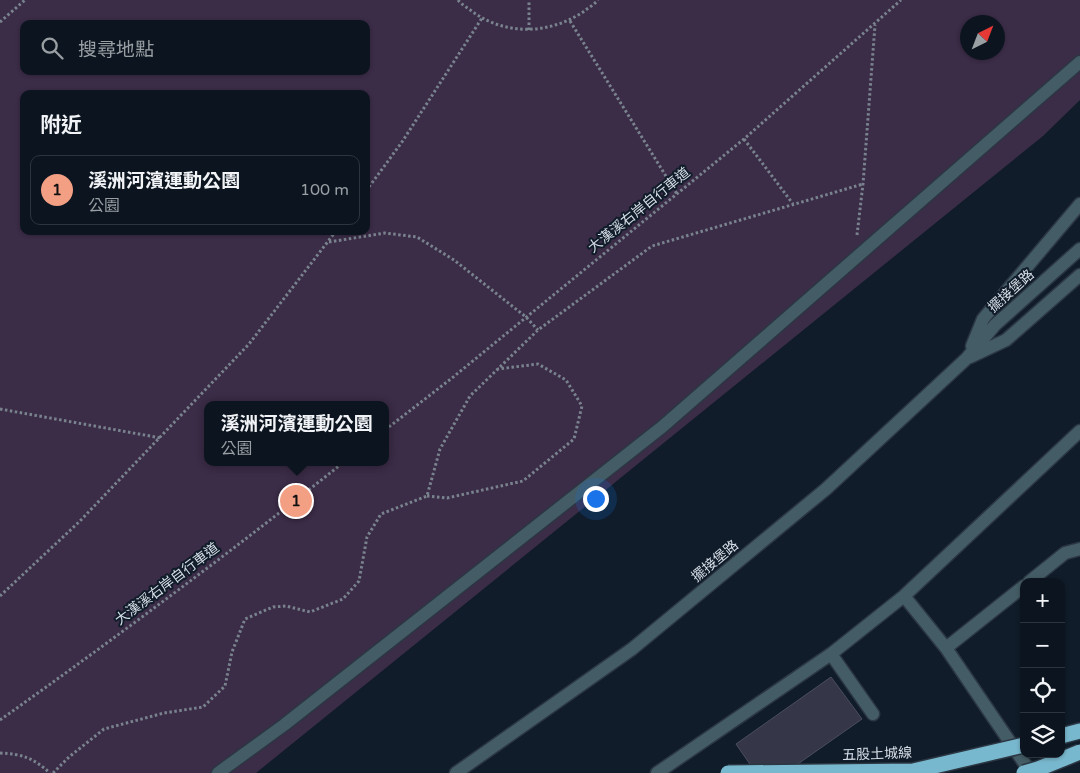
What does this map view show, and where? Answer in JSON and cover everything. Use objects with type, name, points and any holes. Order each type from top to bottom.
[{"type":"highway","points":[[1065,735],[1080,730]]},
{"type":"highway","name":"五股土城線","points":[[728,773],[912,771],[1020,746]]},
{"type":"highway","points":[[1024,773],[1080,751]]},
{"type":"street","points":[[218,773],[292,719],[662,427],[1080,62]]},
{"type":"street","points":[[966,360],[983,319],[1080,204]]},
{"type":"street","name":"擺接堡路","points":[[461,771],[632,649],[826,489],[966,360],[995,325],[1080,249]]},
{"type":"street","name":"擺接堡路","points":[[966,360],[1006,340],[1080,275]]},
{"type":"street","points":[[657,773],[831,654],[904,596],[1080,431]]},
{"type":"street","points":[[1034,578],[1065,553],[1080,549]]},
{"type":"street","points":[[946,648],[1020,589]]},
{"type":"street","points":[[904,596],[946,648],[1031,773]]},
{"type":"street","points":[[831,654],[873,714]]},
{"type":"street","points":[[1036,773],[1080,751]]},
{"type":"path","points":[[0,22],[25,0]]},
{"type":"path","points":[[458,0],[482,18],[504,27],[529,30],[550,28],[570,21],[598,0]]},
{"type":"path","points":[[529,0],[529,30]]},
{"type":"path","name":"大漢溪右岸自行車道","points":[[389,427],[452,378],[744,139],[901,0]]},
{"type":"path","points":[[370,186],[402,142],[482,18]]},
{"type":"path","points":[[570,21],[677,194]]},
{"type":"path","points":[[857,236],[863,184],[875,24]]},
{"type":"path","points":[[744,139],[793,204]]},
{"type":"path","points":[[426,496],[440,449],[470,396],[538,330],[652,246],[863,184]]},
{"type":"path","points":[[328,242],[385,233],[417,237],[454,260],[526,317],[538,330]]},
{"type":"path","points":[[0,596],[79,522],[250,344],[333,235]]},
{"type":"path","points":[[0,754],[19,754],[37,761],[51,773],[104,729],[164,713],[203,707],[225,686],[232,652],[245,619],[273,607],[286,606],[310,612],[343,599],[360,581],[367,537],[380,514],[426,496],[447,498],[524,482],[574,439],[582,406],[566,380],[538,364],[498,369]]},
{"type":"path","points":[[0,409],[161,438]]},
{"type":"path","name":"大漢溪右岸自行車道","points":[[0,720],[69,671],[283,511],[339,466]]},
{"type":"shaded area","points":[[0,0],[1080,0],[1080,100],[1043,136],[256,773],[0,773]]},
{"type":"building","points":[[831,677],[862,719],[785,773],[756,773],[736,744]]},
{"type":"place","name":"溪洲河濱運動公園","points":[[296,501]]}]
